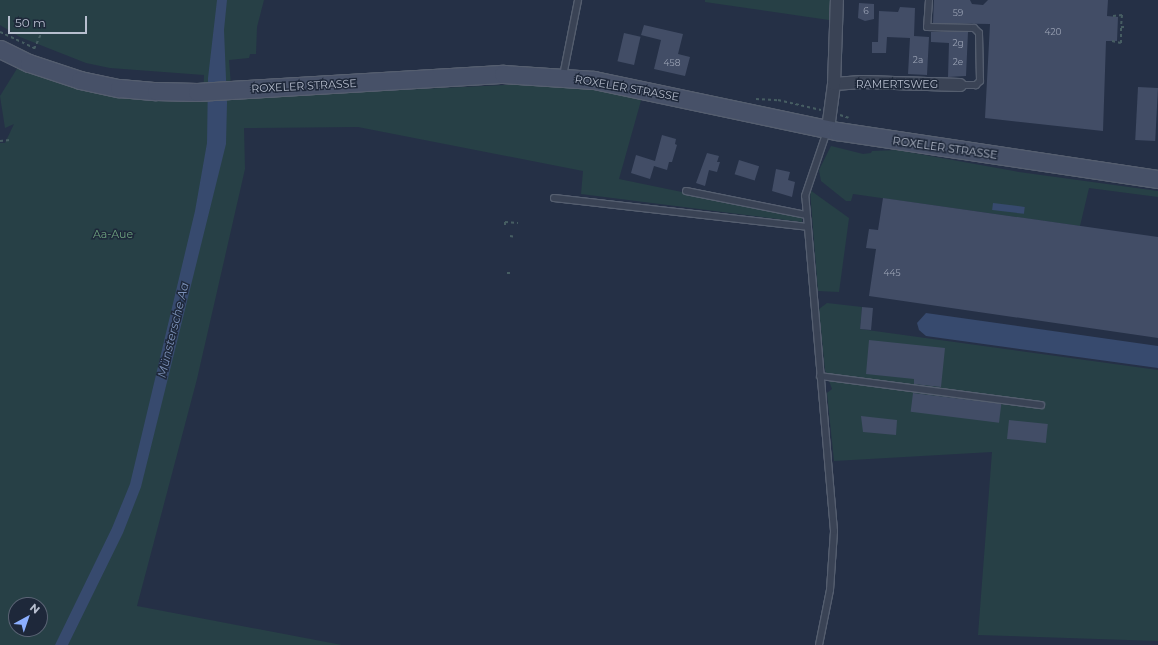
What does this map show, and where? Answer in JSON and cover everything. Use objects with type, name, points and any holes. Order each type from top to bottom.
[{"type":"main road","name":"ROXELER STRASSE","points":[[2,44],[29,63],[80,80],[119,88],[197,92],[503,74],[563,76],[624,85],[828,129],[908,144],[1158,179]]},
{"type":"street","points":[[828,129],[834,84],[837,0]]},
{"type":"street","name":"RAMERTSWEG","points":[[834,84],[862,82],[960,85]]},
{"type":"lane","points":[[563,76],[578,0]]},
{"type":"lane","points":[[929,0],[927,27],[974,28],[980,33],[980,81],[976,85],[960,85]]},
{"type":"lane","points":[[819,645],[830,590],[834,531],[805,196],[808,181],[828,129]]},
{"type":"lane","points":[[686,191],[806,215]]},
{"type":"lane","points":[[554,198],[807,227]]},
{"type":"lane","points":[[820,376],[1041,405]]},
{"type":"path","points":[[1112,41],[1121,43],[1122,15],[1113,16]]},
{"type":"path","points":[[1121,27],[1126,27]]},
{"type":"path","points":[[0,32],[35,48]]},
{"type":"path","points":[[27,50],[33,52],[41,34]]},
{"type":"path","points":[[0,37],[2,44]]},
{"type":"path","points":[[0,141],[10,140]]},
{"type":"path","points":[[505,224],[505,222],[518,224]]},
{"type":"path","points":[[510,236],[516,237]]},
{"type":"path","points":[[506,273],[512,273]]},
{"type":"green space","name":"Aa-Aue","points":[[0,0],[264,0],[257,27],[256,54],[250,54],[249,58],[229,60],[232,98],[568,82],[642,97],[619,179],[802,217],[802,222],[581,194],[583,171],[358,127],[244,128],[245,169],[197,379],[137,606],[342,645],[0,645],[0,143],[5,143],[14,124],[5,128],[0,96],[18,67],[203,98],[204,75],[110,68],[86,63],[20,37],[0,25]]},
{"type":"green space","points":[[705,0],[831,0],[829,20],[705,2]]},
{"type":"green space","points":[[831,146],[863,154],[871,153],[872,151],[897,150],[1019,172],[1158,191],[1158,197],[1089,188],[1080,226],[853,194],[851,201],[846,201],[821,181],[819,170]]},
{"type":"green space","points":[[810,190],[849,218],[839,292],[818,291]]},
{"type":"green space","points":[[827,303],[862,307],[860,329],[1158,370],[1158,641],[978,635],[992,452],[834,461],[827,393],[832,389],[825,370],[819,309]]},
{"type":"water","name":"Münstersche Aa","points":[[217,0],[227,0],[224,30],[227,103],[226,144],[141,487],[123,533],[68,645],[55,645],[112,528],[130,484],[195,211],[207,143],[208,78]]},
{"type":"water","points":[[993,203],[1025,207],[1024,214],[992,210]]},
{"type":"water","points":[[926,313],[1158,346],[1158,368],[926,336],[919,330],[917,323]]},
{"type":"building","points":[[934,0],[970,0],[972,4],[983,5],[988,0],[1108,0],[1107,16],[1118,17],[1117,41],[1106,41],[1103,131],[985,118],[990,24],[933,23]]},
{"type":"building","points":[[859,3],[874,4],[874,19],[865,21],[858,18]]},
{"type":"building","points":[[900,7],[915,8],[914,36],[929,37],[927,75],[908,74],[910,38],[887,37],[886,53],[872,53],[872,42],[878,42],[879,11],[898,12]]},
{"type":"building","points":[[644,25],[683,34],[678,54],[690,57],[685,76],[654,69],[661,40],[641,35]]},
{"type":"building","points":[[931,32],[968,32],[966,76],[948,77],[949,43],[931,42]]},
{"type":"building","points":[[624,33],[641,37],[634,65],[617,61]]},
{"type":"building","points":[[1138,87],[1158,88],[1155,141],[1135,140]]},
{"type":"building","points":[[662,135],[676,139],[675,144],[677,145],[672,162],[669,162],[667,170],[654,166],[650,179],[631,173],[636,155],[655,161]]},
{"type":"building","points":[[707,153],[719,156],[717,162],[720,162],[717,172],[709,170],[705,186],[696,183]]},
{"type":"building","points":[[739,160],[759,166],[755,180],[735,174]]},
{"type":"building","points":[[776,169],[790,172],[788,180],[795,182],[792,197],[772,191]]},
{"type":"building","points":[[883,198],[1158,237],[1158,338],[869,296],[876,249],[866,248],[869,229],[878,230]]},
{"type":"building","points":[[862,307],[873,308],[871,330],[860,329]]},
{"type":"building","points":[[869,340],[945,348],[941,387],[914,384],[914,379],[866,374]]},
{"type":"building","points":[[913,393],[1001,404],[999,423],[911,412]]},
{"type":"building","points":[[861,416],[897,420],[896,435],[863,432]]},
{"type":"building","points":[[1009,420],[1048,424],[1046,443],[1007,439]]}]
